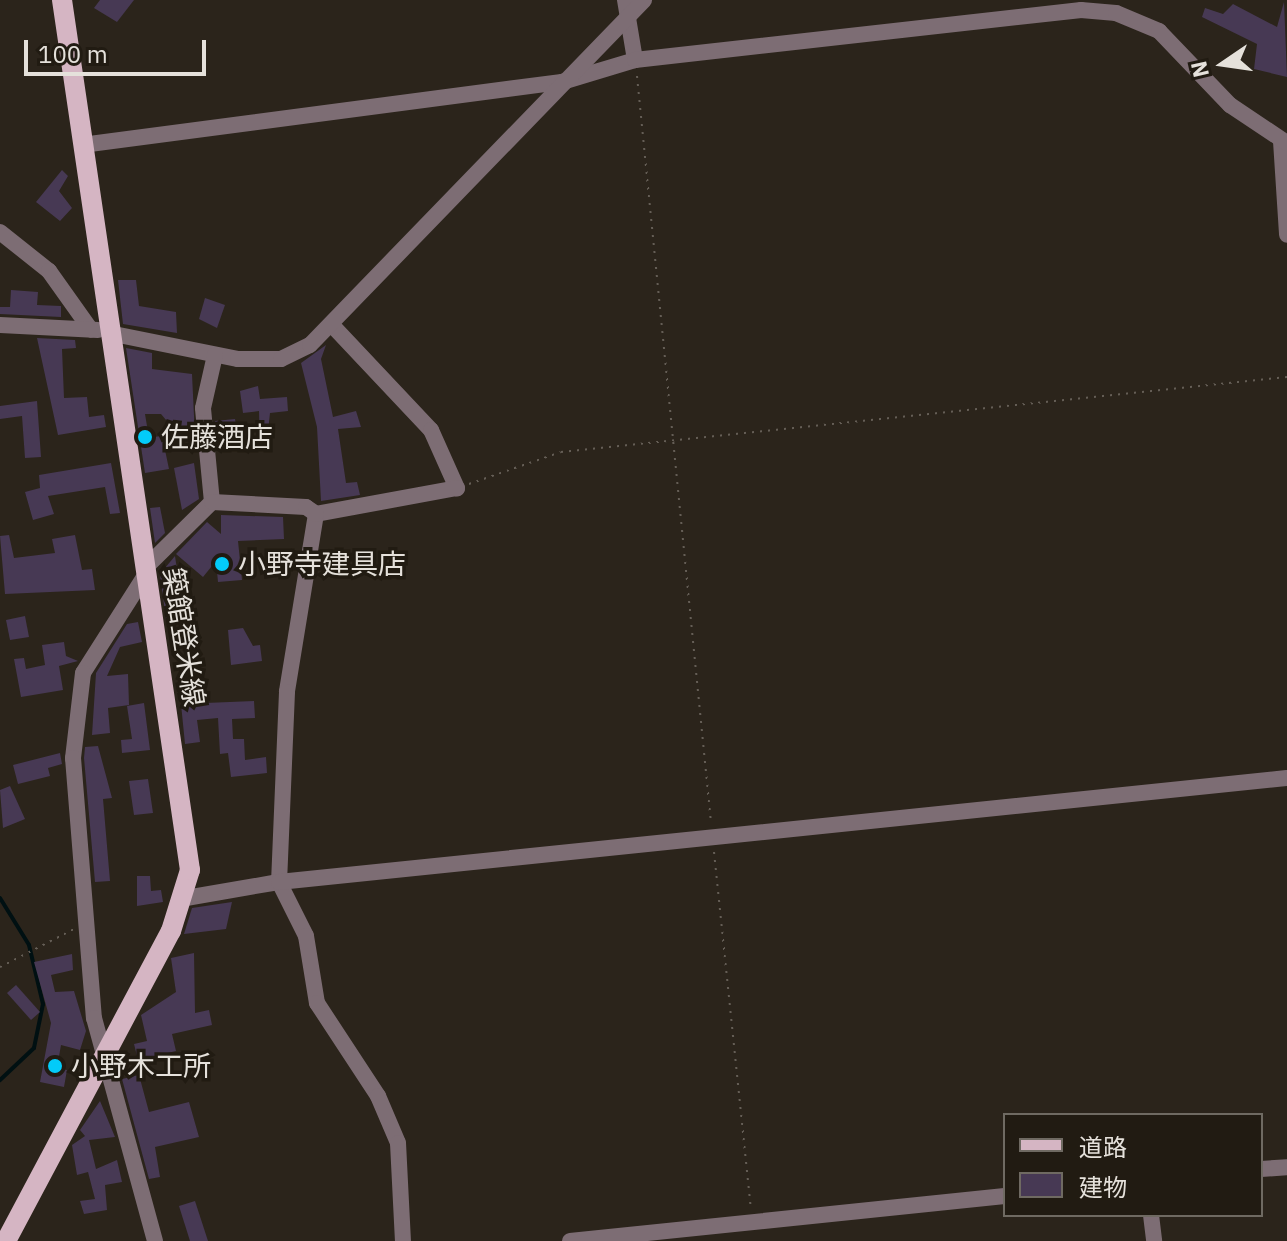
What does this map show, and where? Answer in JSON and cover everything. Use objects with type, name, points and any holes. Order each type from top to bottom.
[{"type":"main road","name":"築館登米線","points":[[6,1241],[186,898],[188,839],[103,331],[62,0]]},
{"type":"street","points":[[0,325],[103,331],[215,355],[281,359],[331,324],[562,82],[627,8],[644,0]]},
{"type":"street","points":[[627,8],[635,60]]},
{"type":"street","points":[[82,145],[562,82],[635,60],[1081,10],[1130,16],[1159,31],[1230,105],[1284,142],[1287,235]]},
{"type":"street","points":[[0,232],[49,271],[103,331]]},
{"type":"street","points":[[155,1241],[107,1051],[94,1018],[84,924],[86,852],[73,758],[78,693],[92,653],[145,571],[212,502],[306,507],[316,514],[457,488],[431,430],[331,324]]},
{"type":"street","points":[[212,502],[203,408],[215,355]]},
{"type":"street","points":[[316,514],[287,692],[279,882],[306,936],[317,1003],[378,1096],[398,1143],[403,1241]]},
{"type":"street","points":[[186,898],[279,882],[1287,778]]},
{"type":"street","points":[[1263,1169],[1287,1167]]},
{"type":"street","points":[[570,1241],[1003,1196]]},
{"type":"street","points":[[1151,1217],[1154,1241]]},
{"type":"path","points":[[635,60],[752,1221]]},
{"type":"path","points":[[457,488],[561,452],[1287,377]]},
{"type":"path","points":[[0,967],[84,924]]},
{"type":"building","points":[[100,0],[134,0],[117,22],[94,8]]},
{"type":"building","points":[[1284,2],[1287,77],[1254,69],[1257,44],[1202,17],[1205,8],[1223,14],[1233,4],[1277,27]]},
{"type":"building","points":[[62,170],[68,176],[59,191],[72,208],[60,221],[36,202]]},
{"type":"building","points":[[118,280],[136,280],[139,306],[176,312],[177,333],[123,324]]},
{"type":"building","points":[[11,290],[38,292],[37,305],[61,306],[61,317],[0,314],[0,307],[10,307]]},
{"type":"building","points":[[205,298],[225,305],[217,328],[199,319]]},
{"type":"building","points":[[37,338],[75,340],[76,348],[62,349],[64,398],[87,397],[89,417],[104,415],[106,427],[58,435]]},
{"type":"building","points":[[326,345],[321,359],[333,417],[356,411],[361,427],[338,429],[346,483],[357,482],[360,495],[321,501],[317,427],[301,363]]},
{"type":"building","points":[[126,348],[152,353],[152,369],[192,374],[195,437],[182,439],[177,433],[179,447],[165,450],[169,469],[145,473]],"holes":[[[145,414],[161,414],[177,433],[149,438]]]},
{"type":"building","points":[[258,386],[260,399],[287,397],[288,411],[270,413],[266,449],[260,449],[259,411],[243,413],[240,391]]},
{"type":"building","points":[[37,401],[41,457],[25,458],[22,416],[0,419],[0,406]]},
{"type":"building","points":[[235,419],[238,437],[217,440],[215,421]]},
{"type":"building","points":[[111,463],[120,513],[110,514],[105,487],[48,496],[54,514],[33,520],[25,492],[40,488],[39,475]]},
{"type":"building","points":[[194,463],[199,499],[182,510],[174,468]]},
{"type":"building","points":[[160,507],[165,533],[155,543],[150,508]]},
{"type":"building","points":[[221,515],[283,517],[284,539],[238,541],[242,580],[218,582],[216,561],[203,577],[176,554],[207,522],[221,534]]},
{"type":"building","points":[[9,535],[14,558],[55,553],[52,539],[75,535],[82,570],[92,569],[95,590],[5,594],[0,536]]},
{"type":"building","points":[[175,556],[184,617],[166,620],[160,574]]},
{"type":"building","points":[[25,616],[29,637],[10,640],[6,620]]},
{"type":"building","points":[[138,622],[142,642],[120,647],[107,676],[128,674],[129,705],[108,708],[110,733],[92,735],[96,673],[127,624]]},
{"type":"building","points":[[243,628],[253,646],[260,645],[262,661],[231,665],[228,630]]},
{"type":"building","points":[[64,642],[66,656],[78,661],[59,666],[63,690],[21,697],[14,659],[24,658],[26,669],[45,665],[42,645]]},
{"type":"building","points":[[254,701],[255,718],[232,719],[233,739],[244,739],[245,760],[266,757],[267,773],[231,777],[228,753],[220,754],[218,718],[197,720],[200,742],[185,744],[181,704]]},
{"type":"building","points":[[144,703],[150,750],[122,753],[121,740],[132,739],[127,706]]},
{"type":"building","points":[[98,746],[112,798],[103,799],[110,881],[95,882],[84,758],[85,747]]},
{"type":"building","points":[[60,753],[62,764],[48,768],[50,776],[18,784],[13,765]]},
{"type":"building","points":[[148,779],[153,813],[134,815],[129,781]]},
{"type":"building","points":[[10,786],[25,819],[3,828],[0,790]]},
{"type":"building","points":[[137,876],[150,876],[151,891],[161,890],[163,902],[137,906]]},
{"type":"building","points":[[232,902],[226,929],[184,934],[192,908]]},
{"type":"building","points":[[194,953],[195,1013],[209,1010],[212,1025],[172,1034],[176,1051],[138,1060],[134,1044],[147,1041],[141,1015],[176,992],[171,958]]},
{"type":"building","points":[[72,954],[73,970],[51,975],[55,992],[74,991],[86,1031],[80,1050],[61,1045],[57,1068],[67,1070],[64,1087],[40,1082],[51,1023],[34,962]]},
{"type":"building","points":[[16,985],[40,1012],[31,1020],[7,993]]},
{"type":"building","points":[[139,1075],[149,1112],[189,1102],[199,1137],[155,1147],[160,1177],[149,1179],[122,1079]]},
{"type":"building","points":[[100,1101],[115,1137],[89,1140],[96,1169],[117,1160],[122,1182],[105,1185],[107,1210],[84,1214],[80,1201],[95,1199],[88,1172],[77,1175],[72,1145],[85,1136],[80,1130]]},
{"type":"building","points":[[195,1201],[208,1241],[190,1241],[179,1206]]},
{"type":"waterway","points":[[0,898],[29,945],[43,1004],[34,1048],[0,1080]]},
{"type":"place","name":"佐藤酒店","points":[[145,437]]},
{"type":"place","name":"小野寺建具店","points":[[222,564]]},
{"type":"place","name":"小野木工所","points":[[55,1066]]}]
